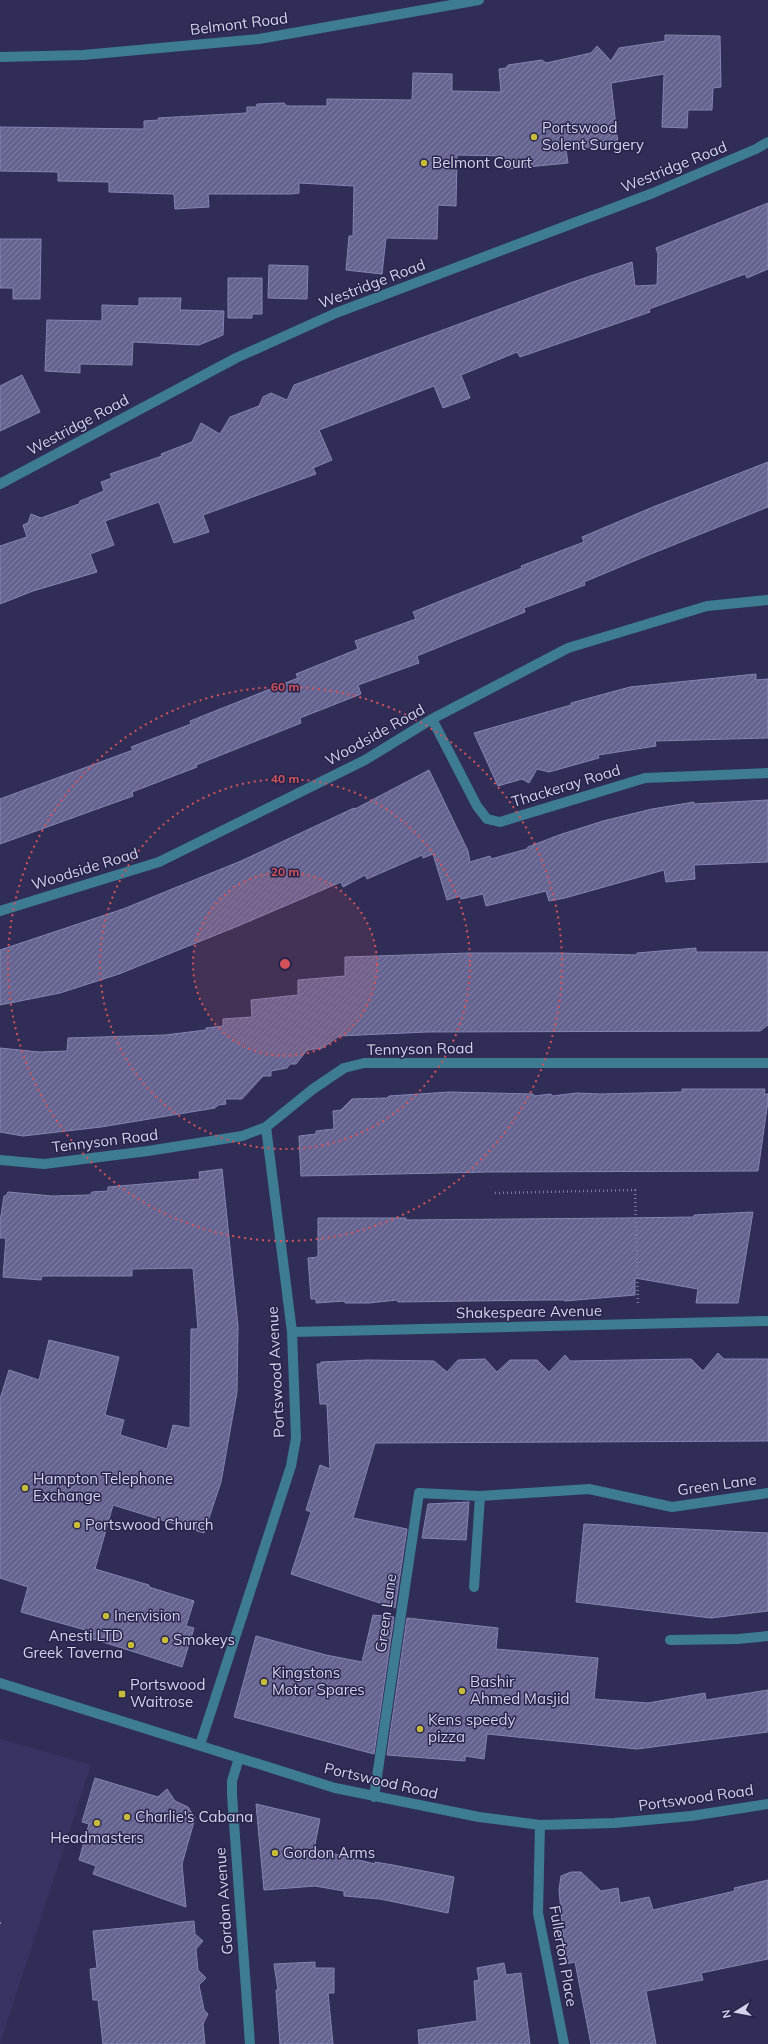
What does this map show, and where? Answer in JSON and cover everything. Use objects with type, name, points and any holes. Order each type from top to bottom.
[{"type":"street","name":"Belmont Road","points":[[0,57],[83,55],[259,39],[479,0]]},
{"type":"street","name":"Westridge Road","points":[[0,484],[236,358],[336,314],[653,193],[756,149],[768,142]]},
{"type":"street","name":"Woodside Road","points":[[0,910],[159,862],[365,760],[432,719],[568,648],[707,606],[768,600]]},
{"type":"street","name":"Thackeray Road","points":[[432,719],[477,806],[487,819],[500,822],[645,778],[768,773]]},
{"type":"street","name":"Tennyson Road","points":[[0,1160],[44,1164],[148,1151],[242,1136],[266,1127],[314,1089],[344,1068],[364,1063],[768,1063]]},
{"type":"street","name":"Portswood Avenue","points":[[200,1745],[291,1466],[296,1438],[292,1332],[266,1127]]},
{"type":"street","name":"Shakespeare Avenue","points":[[292,1332],[768,1321]]},
{"type":"street","name":"Green Lane","points":[[374,1797],[419,1493],[480,1496],[589,1489],[672,1507],[768,1493]]},
{"type":"street","points":[[474,1587],[480,1496]]},
{"type":"street","points":[[670,1640],[738,1639],[768,1636]]},
{"type":"street","name":"Portswood Road","points":[[0,1683],[335,1788],[478,1817],[540,1825],[622,1823],[690,1816],[768,1804]]},
{"type":"street","name":"Gordon Avenue","points":[[239,1758],[232,1781],[232,1794],[250,2044]]},
{"type":"street","name":"Fullerton Place","points":[[540,1825],[538,1914],[564,2044]]},
{"type":"path","points":[[495,1193],[635,1190],[638,1324]]},
{"type":"shaded area","points":[[0,1739],[91,1765],[0,2044]]},
{"type":"building","points":[[665,35],[720,36],[721,87],[713,88],[712,110],[688,110],[687,128],[662,127],[664,74],[611,83],[618,144],[566,150],[568,163],[507,169],[505,156],[457,155],[456,206],[438,205],[437,239],[386,238],[382,274],[346,270],[349,236],[353,236],[354,186],[299,183],[299,193],[291,194],[208,194],[209,207],[175,209],[174,194],[109,192],[109,182],[58,181],[58,172],[0,171],[0,127],[144,129],[144,121],[159,120],[158,118],[247,113],[247,107],[256,107],[257,104],[284,103],[287,106],[327,106],[327,99],[412,100],[413,73],[452,74],[452,91],[501,92],[499,69],[506,68],[508,65],[542,60],[546,63],[591,53],[597,46],[611,61],[619,48],[665,41]]},
{"type":"building","points":[[768,203],[768,269],[747,278],[745,274],[649,309],[650,312],[520,357],[517,352],[461,375],[470,398],[443,408],[434,386],[319,430],[332,460],[313,468],[316,474],[203,515],[209,532],[174,543],[159,502],[105,521],[114,545],[90,554],[97,572],[33,591],[0,604],[0,546],[27,537],[23,525],[28,523],[31,514],[41,518],[79,504],[80,501],[104,491],[101,482],[112,478],[110,474],[162,456],[161,454],[192,442],[201,423],[220,434],[230,417],[259,406],[263,397],[271,393],[287,400],[294,385],[570,283],[632,262],[635,286],[657,285],[658,254],[656,248]]},
{"type":"building","points":[[0,239],[41,239],[40,299],[13,299],[13,288],[0,288]]},
{"type":"building","points":[[269,265],[308,266],[307,299],[268,298]]},
{"type":"building","points":[[228,278],[262,278],[262,314],[252,314],[252,318],[228,318]]},
{"type":"building","points":[[139,298],[181,298],[180,310],[224,311],[223,335],[199,345],[133,342],[132,365],[80,364],[80,373],[45,371],[47,320],[102,321],[102,305],[139,306]]},
{"type":"building","points":[[22,375],[40,412],[0,431],[0,386]]},
{"type":"building","points":[[768,462],[768,507],[584,582],[585,585],[524,608],[525,612],[417,656],[419,663],[358,685],[361,694],[300,718],[301,723],[196,765],[197,767],[132,792],[133,796],[0,844],[0,799],[133,750],[131,747],[191,724],[190,721],[298,678],[296,674],[358,649],[355,641],[416,619],[413,612],[522,568],[521,566],[584,542],[582,537],[653,507]]},
{"type":"building","points":[[756,674],[756,680],[768,679],[768,738],[655,741],[656,746],[598,755],[599,758],[549,772],[537,769],[529,783],[522,779],[498,786],[474,733],[571,705],[571,703],[630,687]]},
{"type":"building","points":[[429,770],[468,851],[470,862],[490,856],[491,859],[527,849],[528,847],[559,835],[603,821],[652,809],[694,802],[694,804],[768,800],[768,862],[694,865],[695,879],[666,882],[664,870],[565,898],[549,901],[546,891],[486,906],[483,894],[461,899],[460,896],[447,900],[433,854],[423,858],[422,855],[367,879],[365,875],[343,887],[341,882],[238,926],[119,974],[60,993],[0,1005],[0,950],[123,909],[241,861],[354,808],[355,809]]},
{"type":"building","points":[[696,948],[696,952],[768,952],[768,1025],[760,1031],[427,1032],[339,1036],[322,1048],[307,1050],[296,1064],[290,1064],[287,1068],[271,1071],[271,1076],[263,1076],[242,1099],[225,1099],[226,1104],[218,1105],[215,1108],[101,1127],[23,1136],[0,1132],[0,1048],[39,1052],[67,1051],[68,1038],[165,1035],[206,1030],[206,1028],[223,1026],[223,1019],[252,1017],[251,1000],[298,995],[298,980],[345,976],[345,957],[469,953],[637,955],[637,953]]},
{"type":"building","points":[[682,1089],[765,1089],[764,1094],[768,1094],[768,1101],[758,1171],[488,1172],[301,1176],[299,1136],[316,1134],[316,1131],[334,1129],[333,1111],[341,1110],[352,1099],[387,1098],[389,1096],[449,1092],[533,1094],[534,1096],[551,1094],[552,1096],[577,1093],[600,1094],[682,1092]]},
{"type":"building","points":[[222,1169],[238,1326],[237,1392],[221,1482],[204,1533],[113,1505],[95,1569],[149,1585],[149,1587],[194,1601],[186,1626],[194,1628],[182,1667],[87,1637],[89,1631],[21,1612],[28,1587],[0,1578],[0,1399],[9,1370],[39,1380],[49,1340],[119,1357],[105,1415],[124,1420],[120,1435],[167,1449],[173,1425],[190,1428],[191,1329],[198,1329],[193,1268],[132,1269],[132,1276],[42,1276],[41,1280],[3,1277],[6,1238],[0,1238],[0,1222],[4,1196],[6,1196],[8,1192],[52,1196],[90,1195],[92,1192],[108,1191],[108,1187],[200,1179],[199,1172]]},
{"type":"building","points":[[753,1212],[738,1303],[696,1303],[698,1289],[635,1278],[635,1295],[565,1301],[398,1302],[397,1300],[369,1303],[345,1303],[345,1301],[316,1303],[316,1299],[311,1299],[308,1258],[318,1257],[318,1218],[406,1218],[406,1220],[623,1218],[694,1217],[694,1215]]},
{"type":"building","points":[[718,1353],[724,1359],[768,1359],[768,1441],[375,1443],[353,1518],[407,1529],[395,1608],[291,1574],[311,1512],[306,1510],[320,1465],[330,1469],[327,1404],[320,1404],[317,1364],[321,1364],[321,1362],[367,1360],[434,1361],[447,1372],[458,1360],[485,1359],[497,1372],[510,1360],[537,1360],[549,1372],[565,1355],[570,1361],[691,1359],[703,1371]]},
{"type":"building","points":[[469,1502],[466,1540],[422,1538],[428,1504]]},
{"type":"building","points":[[584,1524],[768,1533],[768,1611],[711,1618],[576,1602]]},
{"type":"building","points":[[373,1615],[394,1617],[374,1754],[234,1717],[256,1636],[326,1655],[362,1662]]},
{"type":"building","points":[[407,1618],[498,1628],[496,1649],[598,1658],[594,1699],[648,1703],[705,1693],[706,1700],[768,1690],[768,1732],[637,1749],[487,1734],[484,1759],[465,1756],[465,1761],[387,1755]]},
{"type":"building","points":[[95,1778],[158,1797],[167,1789],[175,1801],[188,1807],[195,1818],[182,1864],[186,1907],[93,1874],[96,1866],[79,1860],[89,1824],[82,1822]]},
{"type":"building","points":[[256,1804],[320,1819],[314,1849],[375,1864],[375,1862],[454,1877],[448,1913],[380,1899],[344,1896],[344,1891],[315,1886],[264,1890]]},
{"type":"building","points":[[571,1872],[581,1872],[601,1891],[618,1888],[620,1903],[649,1897],[653,1910],[735,1891],[734,1888],[768,1880],[768,1959],[701,1973],[703,1980],[646,1991],[656,2044],[591,2044],[575,1962],[566,1964],[559,1890],[561,1876]]},
{"type":"building","points":[[194,1921],[195,1934],[203,1941],[196,1949],[198,1970],[206,1978],[199,1985],[204,2010],[208,2014],[203,2024],[205,2044],[103,2044],[98,2000],[93,2000],[90,1969],[97,1968],[93,1931]]},
{"type":"building","points":[[315,1962],[315,1968],[334,1968],[334,1993],[328,1993],[333,2044],[280,2044],[276,1990],[278,1990],[274,1964]]},
{"type":"building","points":[[504,1963],[506,1975],[521,1973],[530,2044],[419,2044],[418,2030],[477,2021],[474,1981],[479,1980],[477,1968]]},
{"type":"place","name":"Portswood Solent Surgery","points":[[534,137]]},
{"type":"place","name":"Belmont Court","points":[[424,163]]},
{"type":"place","name":"Hampton Telephone Exchange","points":[[25,1488]]},
{"type":"place","name":"Portswood Church","points":[[77,1525]]},
{"type":"place","name":"Inervision","points":[[106,1616]]},
{"type":"place","name":"Smokeys","points":[[165,1640]]},
{"type":"place","name":"Anesti LTD Greek Taverna","points":[[131,1645]]},
{"type":"place","name":"Kingstons Motor Spares","points":[[264,1682]]},
{"type":"place","name":"Bashir Ahmed Masjid","points":[[462,1691]]},
{"type":"place","name":"Portswood Waitrose","points":[[122,1694]]},
{"type":"place","name":"Kens speedy pizza","points":[[420,1729]]},
{"type":"place","name":"Charlie's Cabana","points":[[127,1817]]},
{"type":"place","name":"Headmasters","points":[[97,1823]]},
{"type":"place","name":"Gordon Arms","points":[[275,1853]]}]
